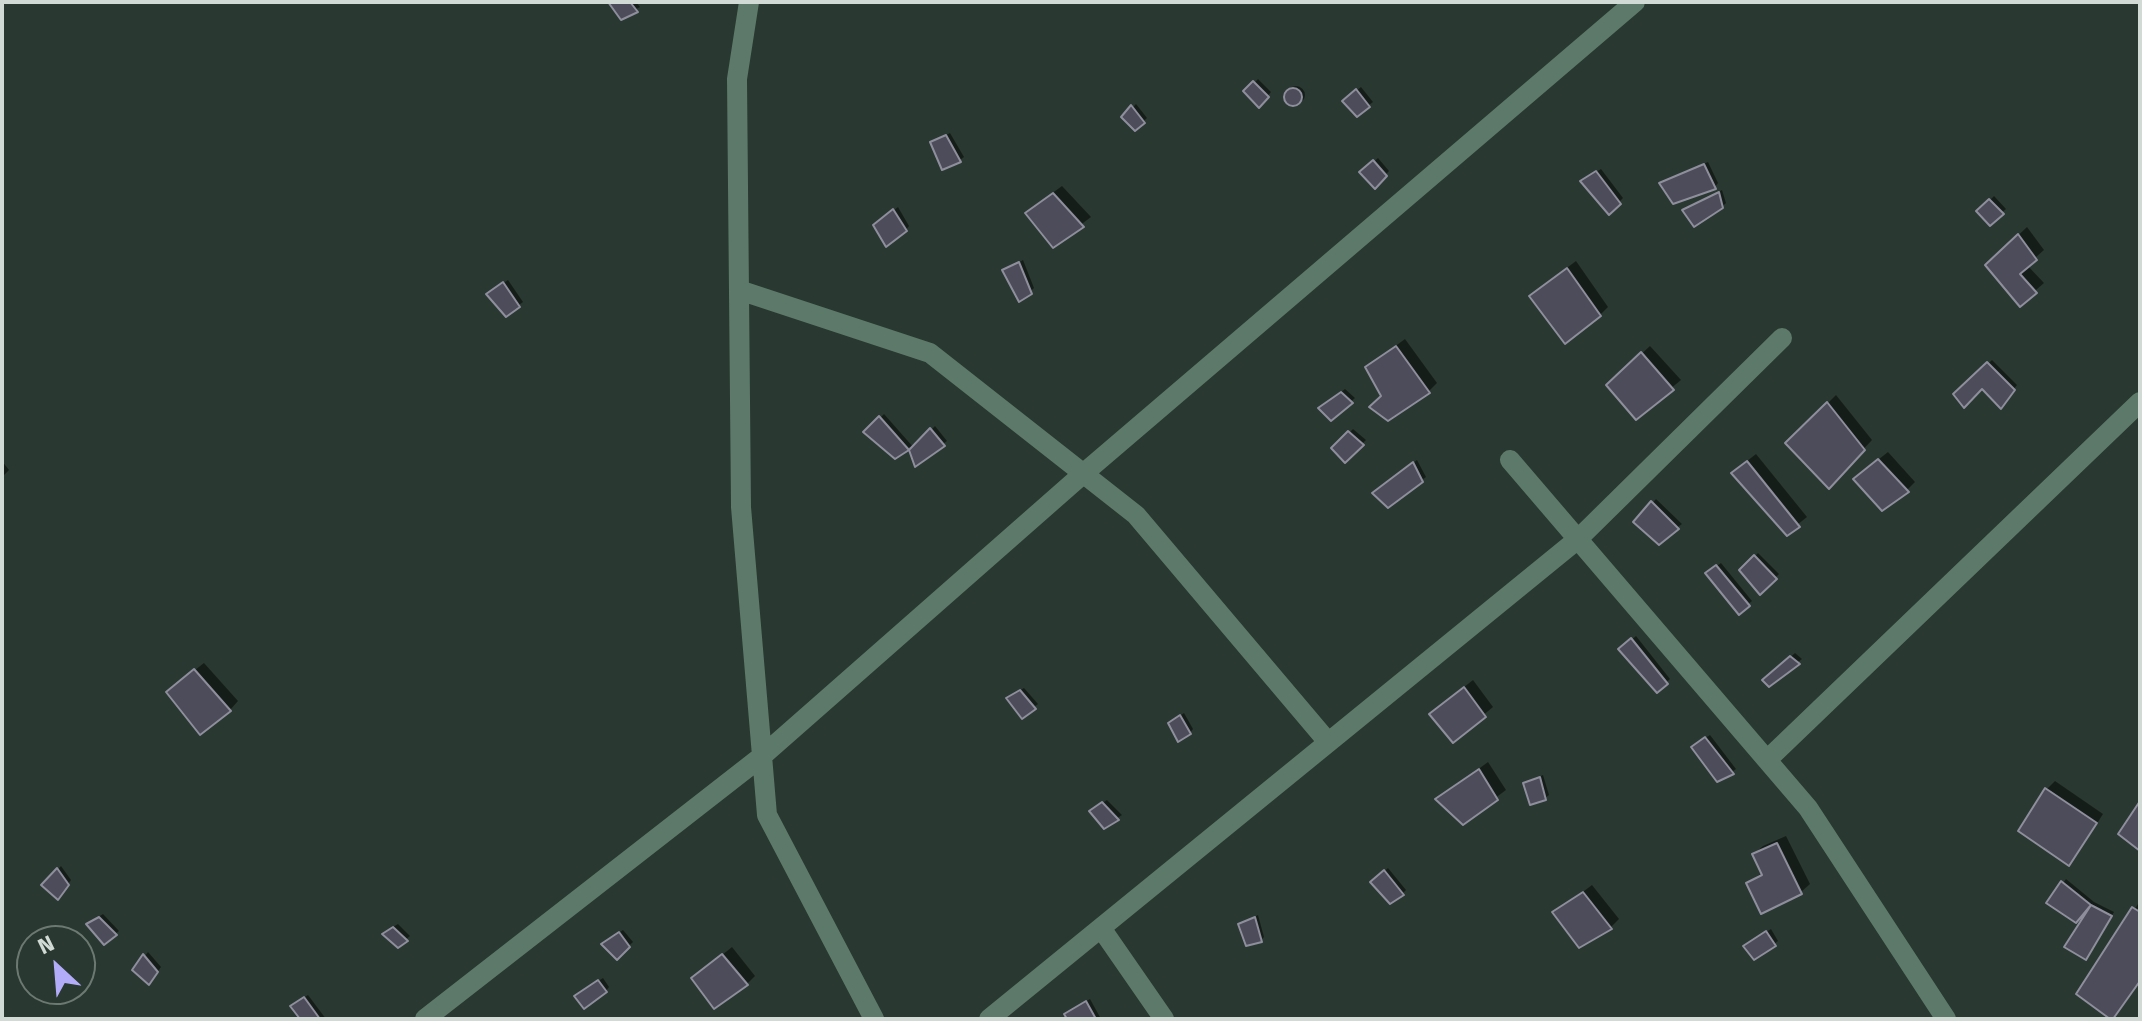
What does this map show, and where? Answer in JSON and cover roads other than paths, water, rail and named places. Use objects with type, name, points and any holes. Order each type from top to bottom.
[{"type":"street","points":[[749,2],[737,79],[741,507],[767,815],[874,1019]]},
{"type":"street","points":[[425,1019],[761,757],[1084,473],[1635,2]]},
{"type":"street","points":[[739,290],[930,353],[1136,515],[1328,742]]},
{"type":"street","points":[[989,1019],[1578,539],[1782,338]]},
{"type":"street","points":[[1767,760],[2140,402]]},
{"type":"street","points":[[1510,460],[1808,808],[1946,1019]]},
{"type":"street","points":[[1101,928],[1164,1019]]}]
